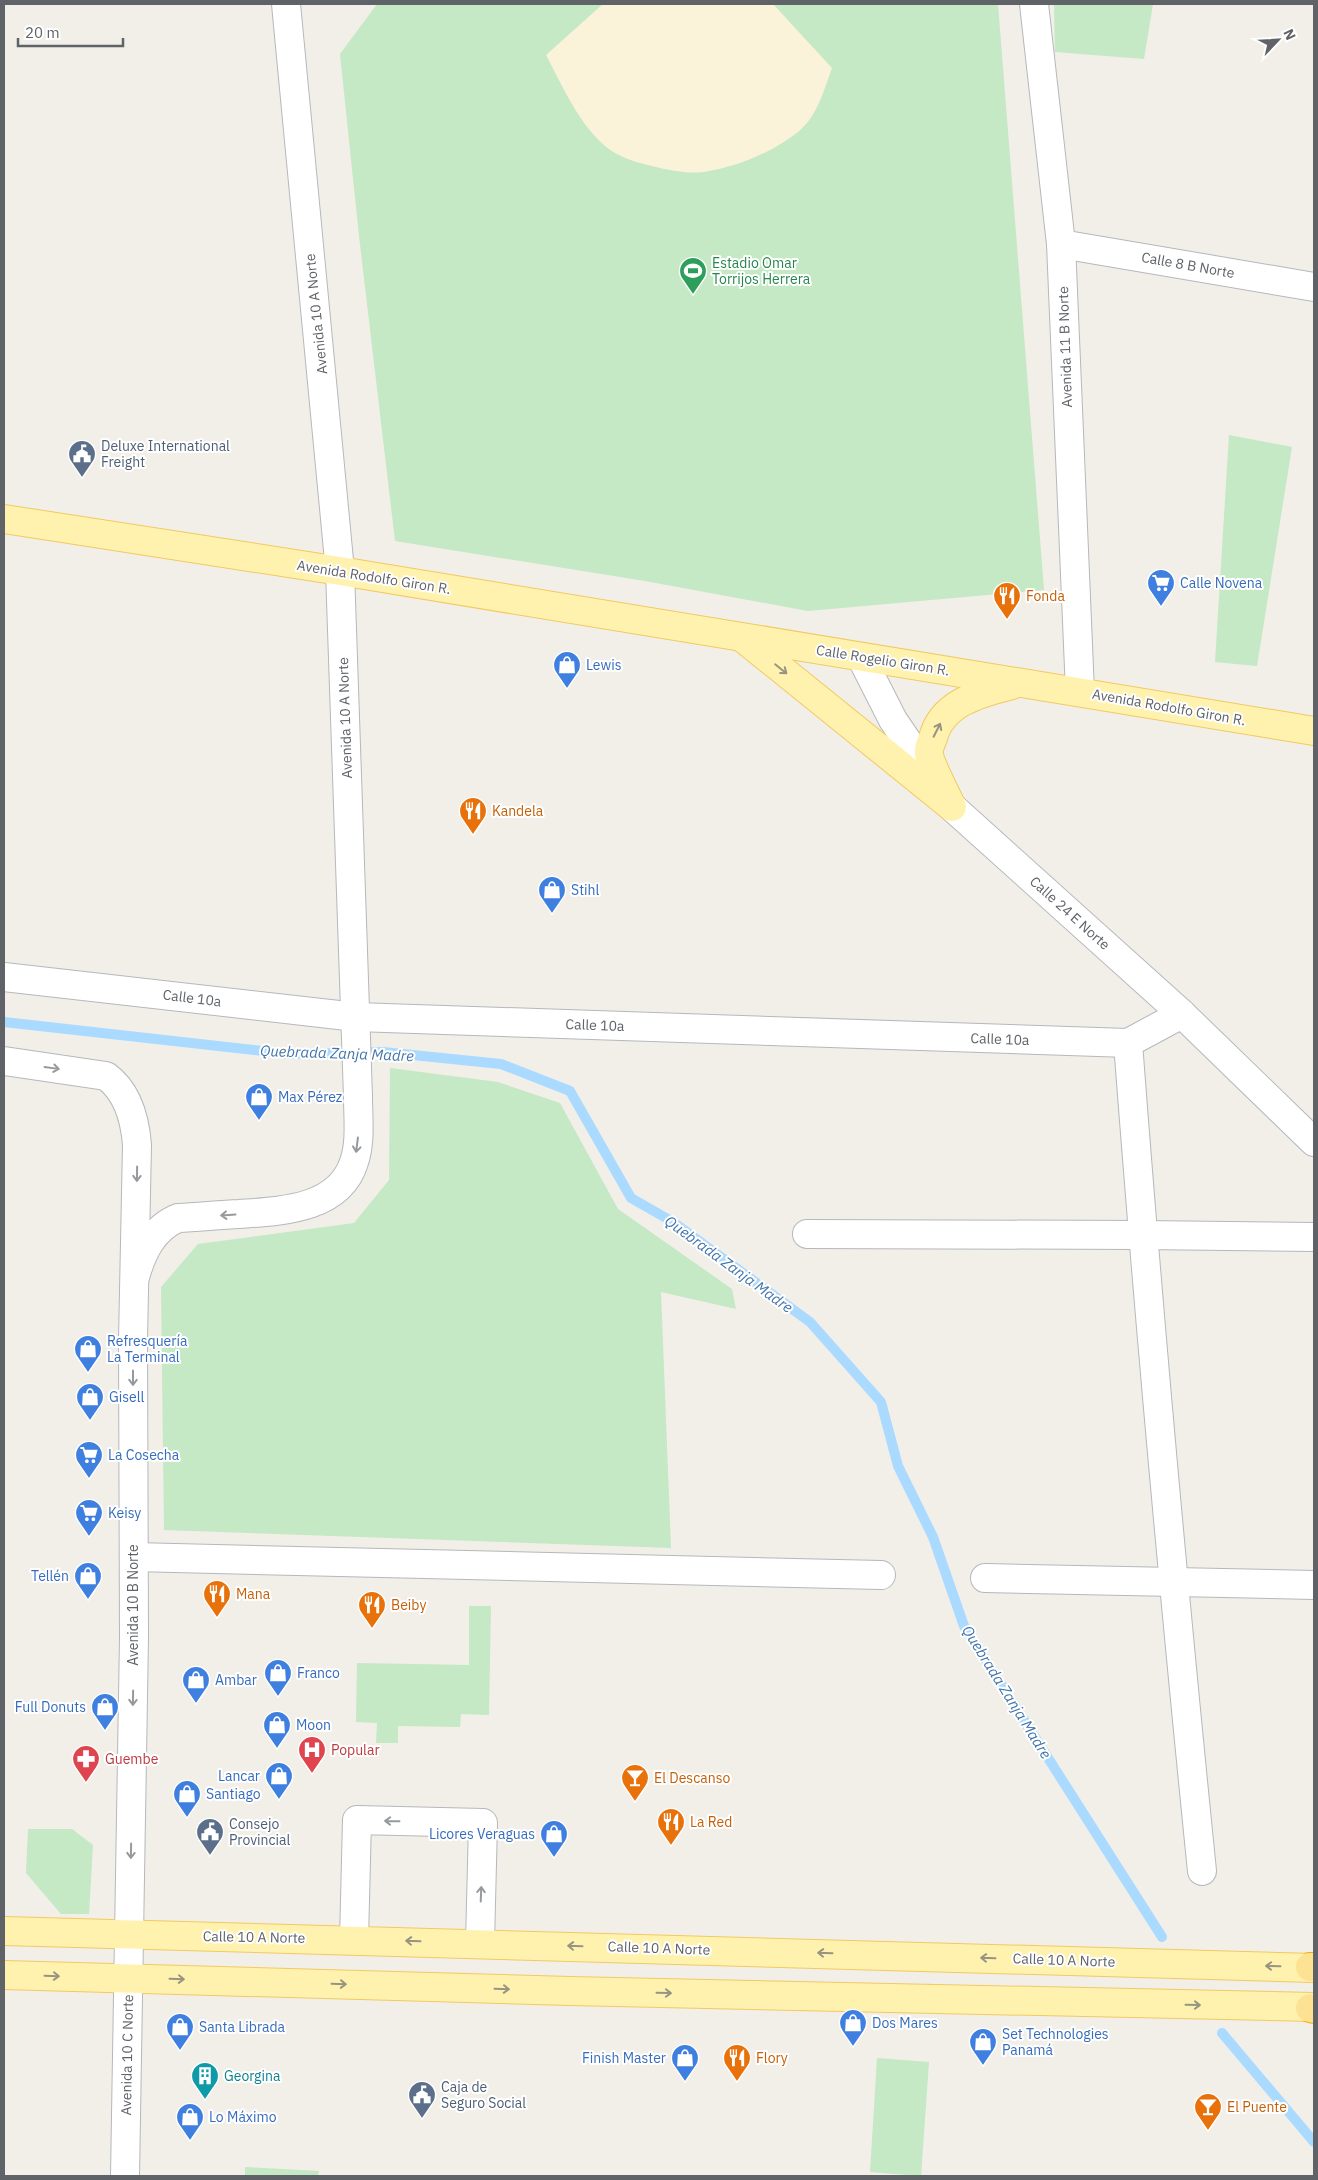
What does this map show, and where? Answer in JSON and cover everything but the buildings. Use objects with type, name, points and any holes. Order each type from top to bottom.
[{"type":"main road","name":"Avenida Rodolfo Giron R.","points":[[4,519],[340,571],[743,638]]},
{"type":"main road","name":"Calle Rogelio Giron R.","points":[[743,638],[1024,682]]},
{"type":"main road","points":[[743,638],[952,807]]},
{"type":"main road","name":"Avenida Rodolfo Giron R.","points":[[1024,682],[1314,731]]},
{"type":"main road","points":[[952,807],[928,754],[934,731],[948,712],[963,702],[978,694],[1024,682]]},
{"type":"main road","name":"Calle 10 A Norte","points":[[4,1931],[1313,1967]]},
{"type":"main road","points":[[4,1975],[1313,2008]]},
{"type":"street","name":"Avenida 10 A Norte","points":[[135,1277],[142,1256],[168,1222],[178,1218],[279,1211],[313,1203],[329,1195],[343,1180],[354,1162],[358,1141],[356,1027],[340,571],[286,4]]},
{"type":"street","name":"Avenida 11 B Norte","points":[[1034,4],[1061,244],[1080,692]]},
{"type":"street","name":"Calle 8 B Norte","points":[[1061,244],[1314,287]]},
{"type":"street","name":"Calle 24 E Norte","points":[[861,657],[893,720],[952,807],[1182,1014],[1314,1142]]},
{"type":"street","name":"Calle 10a","points":[[4,977],[356,1027],[1128,1043]]},
{"type":"street","points":[[1182,1014],[1128,1043],[1142,1234],[1173,1582],[1202,1871]]},
{"type":"street","name":"Avenida 10 B Norte","points":[[4,1060],[106,1076],[115,1083],[124,1095],[136,1127],[130,1934]]},
{"type":"street","points":[[807,1234],[1142,1234],[1314,1237]]},
{"type":"street","points":[[134,1557],[881,1575]]},
{"type":"street","points":[[985,1578],[1314,1585]]},
{"type":"street","points":[[354,1940],[357,1820],[483,1823],[480,1943]]},
{"type":"street","name":"Avenida 10 C Norte","points":[[125,2176],[130,1934]]},
{"type":"green space","name":"Estadio Omar Torrijos Herrera","points":[[377,4],[998,4],[1044,590],[808,611],[645,581],[395,541],[359,236],[340,54]]},
{"type":"green space","points":[[1054,4],[1153,4],[1144,59],[1055,52]]},
{"type":"green space","points":[[1229,435],[1292,447],[1257,666],[1215,662]]},
{"type":"green space","points":[[390,1068],[498,1082],[560,1103],[618,1209],[732,1289],[736,1309],[661,1292],[671,1548],[164,1530],[161,1287],[198,1244],[354,1223],[389,1180]]},
{"type":"green space","points":[[469,1606],[491,1606],[489,1715],[461,1714],[460,1727],[398,1726],[398,1743],[376,1743],[377,1723],[356,1722],[357,1663],[469,1665]]},
{"type":"green space","points":[[28,1829],[72,1829],[93,1845],[89,1914],[61,1914],[26,1873]]},
{"type":"green space","points":[[877,2058],[929,2062],[921,2176],[870,2172]]},
{"type":"green space","points":[[245,2167],[319,2171],[318,2176],[245,2176]]},
{"type":"sand","points":[[603,4],[773,4],[832,68],[819,103],[805,126],[777,146],[754,158],[704,172],[664,169],[641,163],[624,158],[609,149],[589,130],[573,106],[546,55]]},
{"type":"waterway","name":"Quebrada Zanja Madre","points":[[4,1022],[289,1054],[383,1052],[501,1064],[570,1091],[631,1198],[673,1222],[810,1322],[881,1402],[898,1466],[933,1537],[964,1626],[1162,1937]]},
{"type":"waterway","name":"Quebrada Zanja Madre","points":[[1222,2033],[1314,2142]]},
{"type":"place","name":"Estadio Omar Torrijos Herrera","points":[[693,295]]},
{"type":"place","name":"Deluxe International Freight","points":[[82,478]]},
{"type":"place","name":"Calle Novena","points":[[1161,607]]},
{"type":"place","name":"Fonda","points":[[1007,620]]},
{"type":"place","name":"Lewis","points":[[567,689]]},
{"type":"place","name":"Kandela","points":[[473,835]]},
{"type":"place","name":"Stihl","points":[[552,914]]},
{"type":"place","name":"Max Pérez","points":[[259,1121]]},
{"type":"place","name":"Refresquería La Terminal","points":[[88,1373]]},
{"type":"place","name":"Gisell","points":[[90,1421]]},
{"type":"place","name":"La Cosecha","points":[[89,1479]]},
{"type":"place","name":"Keisy","points":[[89,1537]]},
{"type":"place","name":"Tellén","points":[[88,1600]]},
{"type":"place","name":"Mana","points":[[217,1618]]},
{"type":"place","name":"Beiby","points":[[372,1629]]},
{"type":"place","name":"Franco","points":[[278,1697]]},
{"type":"place","name":"Ambar","points":[[196,1704]]},
{"type":"place","name":"Full Donuts","points":[[105,1731]]},
{"type":"place","name":"Moon","points":[[277,1749]]},
{"type":"place","name":"Popular","points":[[312,1774]]},
{"type":"place","name":"Guembe","points":[[86,1783]]},
{"type":"place","name":"Lancar","points":[[279,1800]]},
{"type":"place","name":"El Descanso","points":[[635,1802]]},
{"type":"place","name":"Santiago","points":[[187,1818]]},
{"type":"place","name":"La Red","points":[[671,1846]]},
{"type":"place","name":"Consejo Provincial","points":[[210,1856]]},
{"type":"place","name":"Licores Veraguas","points":[[554,1858]]},
{"type":"place","name":"Dos Mares","points":[[853,2047]]},
{"type":"place","name":"Santa Librada","points":[[180,2051]]},
{"type":"place","name":"Set Technologies Panamá","points":[[983,2066]]},
{"type":"place","name":"Finish Master","points":[[685,2082]]},
{"type":"place","name":"Flory","points":[[737,2082]]},
{"type":"place","name":"Georgina","points":[[205,2100]]},
{"type":"place","name":"Caja de Seguro Social","points":[[422,2119]]},
{"type":"place","name":"El Puente","points":[[1208,2131]]},
{"type":"place","name":"Lo Máximo","points":[[190,2141]]}]
